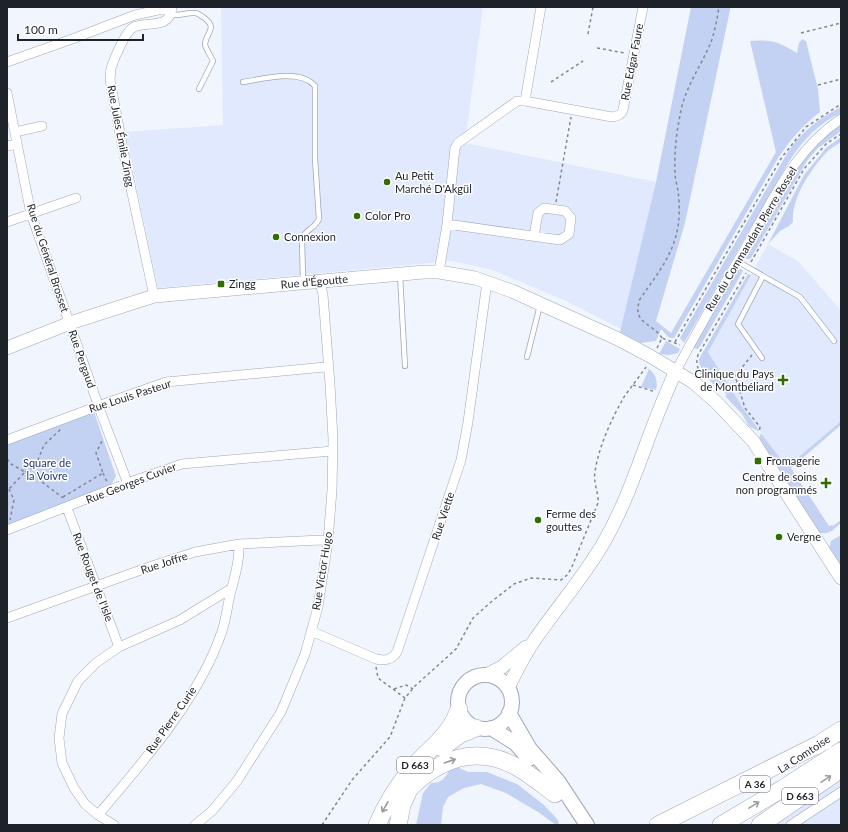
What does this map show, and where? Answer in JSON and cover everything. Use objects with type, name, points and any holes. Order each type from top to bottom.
[{"type":"highway","name":"D 663","points":[[377,825],[398,786],[414,766],[448,732],[454,723],[459,710]]},
{"type":"highway","name":"D 663","points":[[407,791],[421,770],[440,749],[459,735],[484,728]]},
{"type":"highway","name":"La Comtoise","points":[[684,825],[754,785],[841,730]]},
{"type":"highway","points":[[658,825],[825,741]]},
{"type":"highway","name":"La Comtoise","points":[[721,825],[782,789],[841,751]]},
{"type":"highway","points":[[398,825],[402,805],[407,791],[428,772],[441,764],[458,758],[478,756],[498,759],[524,771],[555,794]]},
{"type":"highway","name":"D 663","points":[[760,825],[841,769]]},
{"type":"main road","name":"Rue d'Égoutte","points":[[7,348],[70,323],[154,296],[439,272],[475,278],[512,291],[618,340],[652,357],[693,382],[716,402],[752,441],[841,578]]},
{"type":"main road","points":[[508,688],[534,641],[575,587],[604,542],[626,497],[665,394],[676,371]]},
{"type":"main road","points":[[534,641],[502,668],[486,675],[474,678],[464,685],[458,701],[459,710],[462,717],[468,723],[484,728],[515,744],[546,780],[576,825]]},
{"type":"main road","points":[[484,728],[499,725],[505,720],[510,713],[511,701],[508,688],[499,679],[486,675]]},
{"type":"main road","points":[[510,713],[530,749],[558,782],[587,825]]},
{"type":"street","points":[[439,272],[447,224],[455,148],[458,143],[517,101],[525,101],[541,7]]},
{"type":"street","name":"Rue Edgar Faure","points":[[525,101],[612,117],[622,114],[643,7]]},
{"type":"street","points":[[7,62],[135,15],[172,9]]},
{"type":"street","name":"Rue Jules Émile Zingg","points":[[154,296],[127,170],[110,80],[111,69],[115,57],[129,31],[135,27],[154,25],[168,18],[172,9]]},
{"type":"street","name":"Rue du Général Brosset","points":[[7,93],[31,214],[70,323]]},
{"type":"street","name":"Rue du Commandant Pierre Rossel","points":[[676,371],[780,186],[804,152],[821,134],[841,120]]},
{"type":"street","points":[[15,132],[42,126]]},
{"type":"street","points":[[7,146],[17,144]]},
{"type":"street","points":[[7,222],[76,198]]},
{"type":"street","points":[[447,224],[560,240],[569,234],[571,218],[566,212],[544,208],[538,213],[534,236]]},
{"type":"street","name":"Rue Victor Hugo","points":[[195,825],[212,811],[237,781],[281,712],[305,654],[318,606],[328,541],[332,490],[329,368],[324,295],[320,282]]},
{"type":"street","name":"Rue Viette","points":[[376,659],[383,661],[389,660],[395,656],[397,652],[461,460],[468,422],[487,282]]},
{"type":"street","name":"Rue Pergaud","points":[[70,323],[98,406],[128,484]]},
{"type":"street","name":"Rue Louis Pasteur","points":[[7,440],[166,382],[326,367],[329,368]]},
{"type":"street","name":"Rue Georges Cuvier","points":[[7,530],[182,464],[332,451]]},
{"type":"street","name":"Rue Rouget de l'Isle","points":[[67,508],[119,646]]},
{"type":"street","name":"Rue Joffre","points":[[7,618],[195,552],[239,544],[321,540],[328,541]]},
{"type":"street","name":"Rue Pierre Curie","points":[[98,815],[148,754],[189,699],[209,662],[221,634],[232,588],[239,544]]},
{"type":"street","points":[[114,825],[98,815],[85,804],[74,788],[62,763],[60,732],[62,714],[78,681],[96,663],[119,646],[180,620],[232,588]]},
{"type":"street","points":[[311,632],[376,659]]},
{"type":"street","points":[[792,825],[841,792]]},
{"type":"lane","points":[[172,9],[178,16],[195,13],[207,19],[211,25],[211,30],[205,43],[205,47],[210,54],[213,64],[199,89]]},
{"type":"lane","points":[[243,82],[292,76],[310,80],[315,86],[315,159],[319,218],[316,225],[303,234],[303,283]]},
{"type":"lane","points":[[737,261],[800,297],[834,341]]},
{"type":"lane","points":[[400,275],[405,366]]},
{"type":"lane","points":[[762,358],[755,351],[738,324],[763,276]]},
{"type":"lane","points":[[527,357],[540,305]]},
{"type":"path","points":[[588,34],[592,7]]},
{"type":"path","points":[[682,346],[662,338],[642,321],[638,314],[638,305],[662,267],[675,238],[679,210],[674,155],[677,130],[682,105],[689,85],[711,42],[717,22],[719,7]]},
{"type":"path","points":[[801,33],[841,23]]},
{"type":"path","points":[[597,48],[634,54]]},
{"type":"path","points":[[551,82],[583,60]]},
{"type":"path","points":[[818,85],[841,79]]},
{"type":"path","points":[[675,342],[782,157],[806,127],[841,104]]},
{"type":"path","points":[[555,210],[572,110]]},
{"type":"path","points":[[698,355],[804,169],[826,144],[841,134]]},
{"type":"path","points":[[322,825],[352,780],[390,737],[405,698],[456,649],[473,618],[514,584],[531,578],[560,580],[567,575],[571,569],[598,503],[594,473],[600,449],[617,410],[652,357],[662,338]]},
{"type":"path","points":[[752,441],[756,438],[760,427],[745,408],[736,375],[755,351]]},
{"type":"path","points":[[633,385],[665,394]]},
{"type":"path","points":[[7,530],[14,500],[8,489],[25,472],[36,465],[44,445],[62,429]]},
{"type":"path","points":[[63,497],[103,473],[96,453],[108,431]]},
{"type":"path","points":[[7,459],[11,464],[25,472]]},
{"type":"path","points":[[36,465],[42,482],[63,497],[67,508]]},
{"type":"path","points":[[376,659],[376,671],[378,678],[405,698]]},
{"type":"path","points":[[393,689],[406,685],[413,689]]},
{"type":"shaded area","points":[[221,7],[483,7],[465,143],[656,182],[621,329],[566,301],[490,269],[451,261],[158,288],[125,132],[223,125]]},
{"type":"shaded area","name":"Clinique du Pays de Montbéliard","points":[[768,244],[799,262],[841,311],[841,421],[787,467],[743,408],[708,352]]},
{"type":"shaded area","points":[[841,779],[841,825],[772,825]]},
{"type":"green space","points":[[691,7],[730,7],[730,10],[685,223],[656,321],[671,333],[776,152],[750,41],[764,40],[775,42],[797,53],[799,43],[802,39],[806,41],[818,89],[820,112],[797,133],[778,158],[674,338],[668,337],[661,329],[656,341],[641,343],[620,332],[656,182]]},
{"type":"green space","points":[[841,107],[841,113],[833,117],[812,133],[790,160],[684,343],[680,338],[789,150],[812,125]]},
{"type":"green space","points":[[841,124],[841,131],[817,149],[807,161],[751,258],[746,259],[745,256],[797,166],[813,146]]},
{"type":"green space","points":[[841,137],[841,142],[822,158],[809,174],[795,203],[793,222],[780,231],[768,244],[804,175],[826,148]]},
{"type":"green space","points":[[741,269],[743,271],[699,348],[693,348],[736,271]]},
{"type":"green space","points":[[748,274],[751,275],[708,352],[743,408],[759,430],[758,431],[749,426],[742,414],[725,396],[727,395],[710,381],[699,363],[699,359]]},
{"type":"green space","points":[[666,341],[680,349],[678,353],[669,355],[659,354]]},
{"type":"green space","points":[[649,369],[656,378],[656,390],[641,387]]},
{"type":"green space","name":"Square de la Voivre","points":[[94,412],[116,476],[111,485],[7,526],[7,444]]},
{"type":"green space","points":[[841,421],[841,425],[791,468],[829,526],[833,526],[841,520],[841,523],[834,530],[823,533],[819,532],[759,439],[761,433],[787,467]]},
{"type":"green space","points":[[841,535],[841,567],[829,549],[831,541]]},
{"type":"green space","points":[[457,767],[468,772],[487,772],[517,784],[544,805],[558,820],[559,825],[556,825],[538,812],[506,793],[481,784],[464,788],[448,797],[443,807],[441,825],[416,825],[423,793],[431,783],[440,781],[446,776],[449,770]]},
{"type":"place","name":"Au Petit Marché D'Akgül","points":[[387,182]]},
{"type":"place","name":"Color Pro","points":[[357,216]]},
{"type":"place","name":"Connexion","points":[[276,237]]},
{"type":"place","name":"Zingg","points":[[221,284]]},
{"type":"place","name":"Clinique du Pays de Montbéliard","points":[[783,380]]},
{"type":"place","name":"Fromagerie","points":[[758,461]]},
{"type":"place","name":"Centre de soins non programmés","points":[[826,483]]},
{"type":"place","name":"Ferme des gouttes","points":[[538,520]]},
{"type":"place","name":"Vergne","points":[[779,537]]}]
